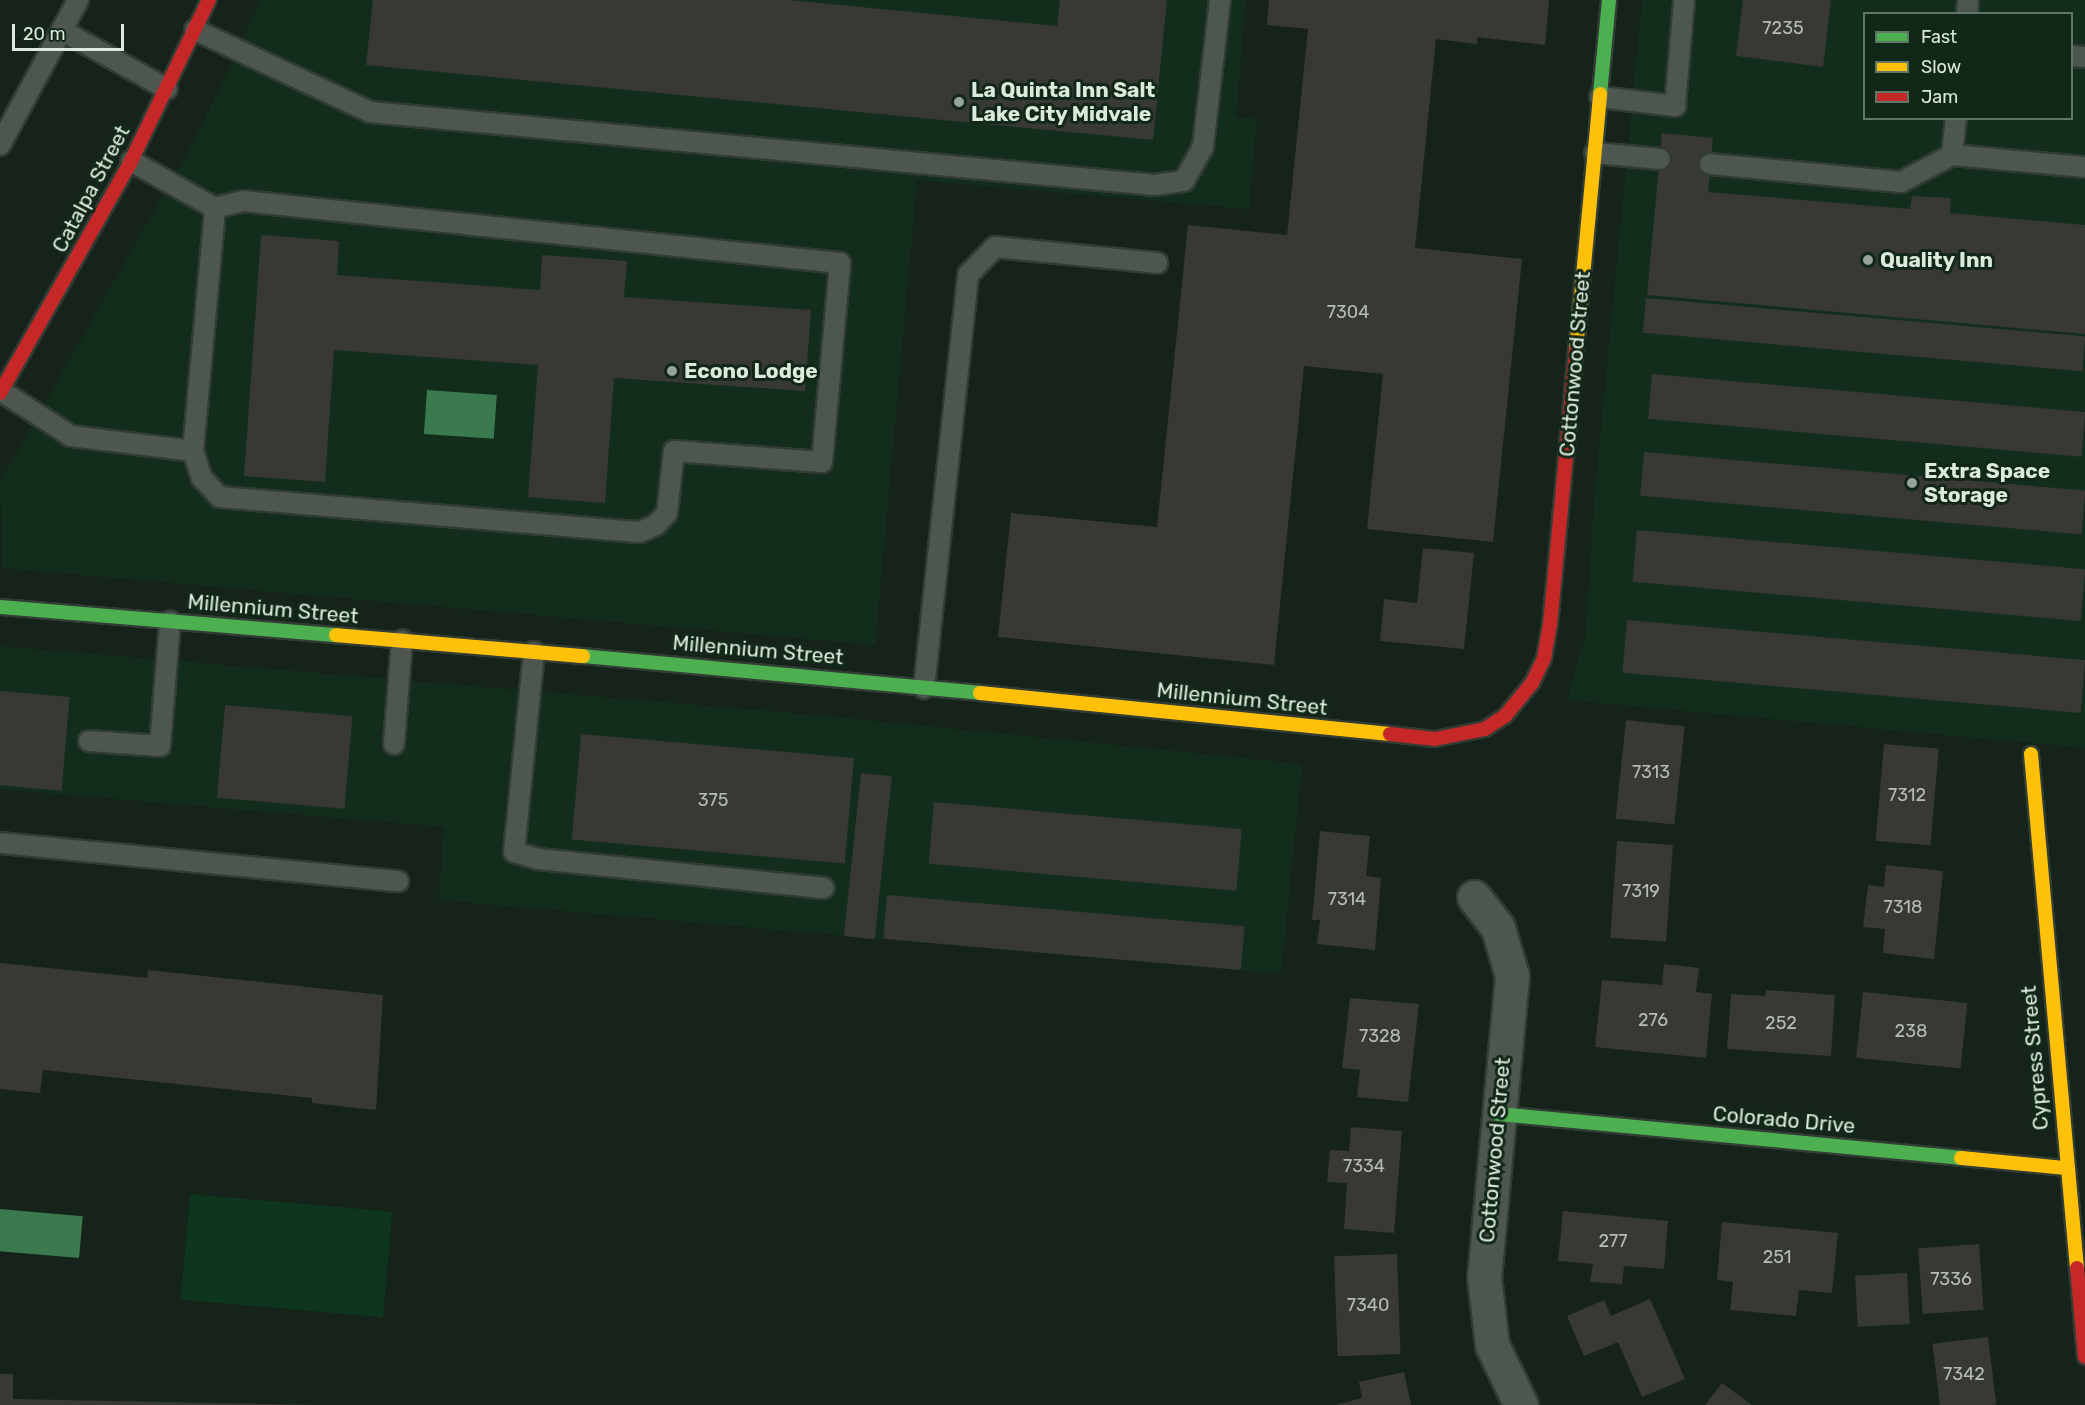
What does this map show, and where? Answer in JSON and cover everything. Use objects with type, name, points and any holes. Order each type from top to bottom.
[{"type":"street","name":"Catalpa Street","points":[[1,392],[131,161],[209,0]]},
{"type":"street","name":"Cottonwood Street","points":[[1505,716],[1532,683],[1544,658],[1550,625],[1609,0]]},
{"type":"street","name":"Millennium Street","points":[[0,607],[402,640],[924,688],[1435,740],[1463,737],[1505,716]]},
{"type":"street","name":"Cypress Street","points":[[2031,754],[2065,1168],[2085,1357]]},
{"type":"street","name":"Cottonwood Street","points":[[1474,897],[1498,928],[1512,976],[1484,1277],[1492,1345],[1521,1405]]},
{"type":"street","name":"Colorado Drive","points":[[1498,1114],[2065,1168]]},
{"type":"lane","points":[[0,145],[78,0]]},
{"type":"lane","points":[[195,30],[370,112],[1155,185],[1184,181],[1203,147],[1220,0]]},
{"type":"lane","points":[[1600,97],[1675,106],[1684,0]]},
{"type":"lane","points":[[63,31],[167,89]]},
{"type":"lane","points":[[1952,155],[1956,120]]},
{"type":"lane","points":[[1595,153],[1660,159]]},
{"type":"lane","points":[[1710,164],[1901,182],[1952,155],[2085,167]]},
{"type":"lane","points":[[131,161],[215,208],[243,201],[840,263],[822,462],[674,451],[667,513],[656,525],[640,532],[220,497],[202,478],[193,451],[215,208]]},
{"type":"lane","points":[[924,688],[969,275],[995,247],[1156,263]]},
{"type":"lane","points":[[1,392],[71,436],[193,451]]},
{"type":"lane","points":[[89,741],[160,746],[170,621]]},
{"type":"lane","points":[[394,744],[402,640]]},
{"type":"lane","points":[[534,652],[514,852],[537,859],[824,888]]},
{"type":"lane","points":[[0,843],[398,881]]},
{"type":"shaded area","points":[[261,0],[1246,0],[1236,117],[1257,119],[1249,209],[917,180],[875,645],[3,568],[0,482],[196,137]]},
{"type":"shaded area","points":[[1642,0],[2085,0],[2085,748],[1567,700],[1586,633],[1594,503]]},
{"type":"shaded area","points":[[427,390],[497,395],[494,439],[424,434]]},
{"type":"shaded area","points":[[0,646],[827,716],[1302,764],[1281,974],[439,900],[444,827],[0,789]]},
{"type":"shaded area","points":[[190,1194],[392,1212],[383,1317],[181,1300]]},
{"type":"shaded area","points":[[0,1209],[83,1216],[79,1258],[0,1251]]},
{"type":"building","name":"La Quinta Inn Salt Lake City Midvale","points":[[373,0],[789,0],[1057,26],[1060,0],[1167,0],[1153,140],[366,65]]},
{"type":"building","points":[[1269,0],[1549,0],[1545,45],[1477,37],[1477,44],[1436,39],[1415,248],[1522,259],[1493,542],[1367,529],[1383,374],[1304,366],[1274,665],[998,637],[1011,513],[1157,527],[1188,225],[1287,235],[1308,29],[1267,25]]},
{"type":"building","points":[[1743,0],[1831,0],[1823,67],[1736,56]]},
{"type":"building","name":"Quality Inn","points":[[1662,133],[1713,138],[1708,192],[1910,209],[1912,196],[1951,198],[1950,213],[2085,225],[2085,334],[1647,295]]},
{"type":"building","name":"Econo Lodge","points":[[261,235],[339,241],[337,275],[540,290],[542,255],[627,261],[624,297],[811,310],[805,391],[614,378],[605,503],[528,497],[538,365],[334,350],[325,482],[244,476]]},
{"type":"building","points":[[1646,298],[2085,336],[2082,371],[1643,333]]},
{"type":"building","points":[[1652,374],[2085,412],[2081,457],[1648,419]]},
{"type":"building","points":[[1644,452],[2085,491],[2081,534],[1640,496]]},
{"type":"building","points":[[1637,530],[2085,569],[2081,621],[1632,582]]},
{"type":"building","points":[[1423,548],[1474,553],[1464,649],[1380,641],[1384,599],[1417,603]]},
{"type":"building","points":[[1627,620],[2085,660],[2081,713],[1622,673]]},
{"type":"building","points":[[0,691],[70,697],[62,791],[0,785]]},
{"type":"building","points":[[225,705],[353,716],[344,809],[217,798]]},
{"type":"building","points":[[1626,720],[1685,726],[1674,825],[1616,818]]},
{"type":"building","points":[[581,734],[854,758],[845,863],[572,840]]},
{"type":"building","points":[[1884,744],[1939,749],[1930,845],[1876,841]]},
{"type":"building","points":[[861,773],[892,776],[875,939],[844,936]]},
{"type":"building","points":[[934,802],[1242,829],[1236,891],[929,864]]},
{"type":"building","points":[[1320,831],[1370,836],[1366,876],[1381,878],[1375,950],[1317,944],[1320,920],[1312,920]]},
{"type":"building","points":[[1617,841],[1673,845],[1666,942],[1610,938]]},
{"type":"building","points":[[1886,865],[1943,871],[1934,959],[1883,953],[1885,929],[1863,927],[1868,885],[1884,887]]},
{"type":"building","points":[[887,895],[1245,926],[1241,970],[883,939]]},
{"type":"building","points":[[0,963],[147,978],[148,970],[383,995],[376,1110],[312,1103],[312,1098],[43,1070],[40,1093],[0,1089]]},
{"type":"building","points":[[1664,964],[1699,968],[1696,992],[1712,994],[1706,1058],[1595,1047],[1602,980],[1662,985]]},
{"type":"building","points":[[1766,990],[1835,995],[1831,1056],[1727,1049],[1731,994],[1765,996]]},
{"type":"building","points":[[1863,992],[1967,1003],[1961,1069],[1856,1058]]},
{"type":"building","points":[[1350,998],[1419,1004],[1408,1102],[1357,1097],[1360,1070],[1342,1068]]},
{"type":"building","points":[[1351,1127],[1402,1131],[1394,1233],[1344,1229],[1347,1183],[1327,1182],[1330,1150],[1349,1151]]},
{"type":"building","points":[[1563,1211],[1668,1221],[1664,1269],[1624,1266],[1622,1284],[1590,1282],[1593,1264],[1558,1261]]},
{"type":"building","points":[[1722,1222],[1838,1233],[1832,1293],[1799,1290],[1796,1316],[1730,1310],[1733,1282],[1717,1280]]},
{"type":"building","points":[[1979,1244],[1984,1310],[1923,1314],[1918,1248]]},
{"type":"building","points":[[1397,1254],[1400,1354],[1338,1356],[1334,1256]]},
{"type":"building","points":[[1907,1273],[1910,1324],[1858,1327],[1855,1276]]},
{"type":"building","points":[[1650,1299],[1685,1379],[1642,1397],[1618,1342],[1584,1356],[1567,1316],[1604,1300],[1611,1316]]},
{"type":"building","points":[[1988,1337],[1996,1404],[1940,1405],[1932,1344]]},
{"type":"building","points":[[1404,1372],[1411,1405],[1335,1405],[1362,1398],[1359,1382]]},
{"type":"building","points":[[0,1374],[13,1374],[13,1399],[322,1405],[0,1405]]},
{"type":"building","points":[[1722,1383],[1752,1405],[1705,1405]]},
{"type":"traffic: fast","points":[[1600,94],[1609,0]]},
{"type":"traffic: fast","points":[[0,607],[336,635]]},
{"type":"traffic: fast","points":[[583,656],[980,693]]},
{"type":"traffic: fast","points":[[1498,1114],[1961,1158]]},
{"type":"traffic: slow","points":[[1576,350],[1600,94]]},
{"type":"traffic: slow","points":[[336,635],[583,656]]},
{"type":"traffic: slow","points":[[980,693],[1390,734]]},
{"type":"traffic: slow","points":[[2031,754],[2077,1268]]},
{"type":"traffic: slow","points":[[1961,1158],[2065,1168]]},
{"type":"traffic: jam","points":[[0,393],[131,161],[209,0]]},
{"type":"traffic: jam","points":[[1390,734],[1435,739],[1485,729],[1505,716],[1532,683],[1544,658],[1550,625],[1576,350]]},
{"type":"traffic: jam","points":[[2077,1268],[2085,1357]]},
{"type":"place","name":"La Quinta Inn Salt Lake City Midvale","points":[[959,102]]},
{"type":"place","name":"Quality Inn","points":[[1868,260]]},
{"type":"place","name":"Econo Lodge","points":[[672,371]]},
{"type":"place","name":"Extra Space Storage","points":[[1912,483]]}]
